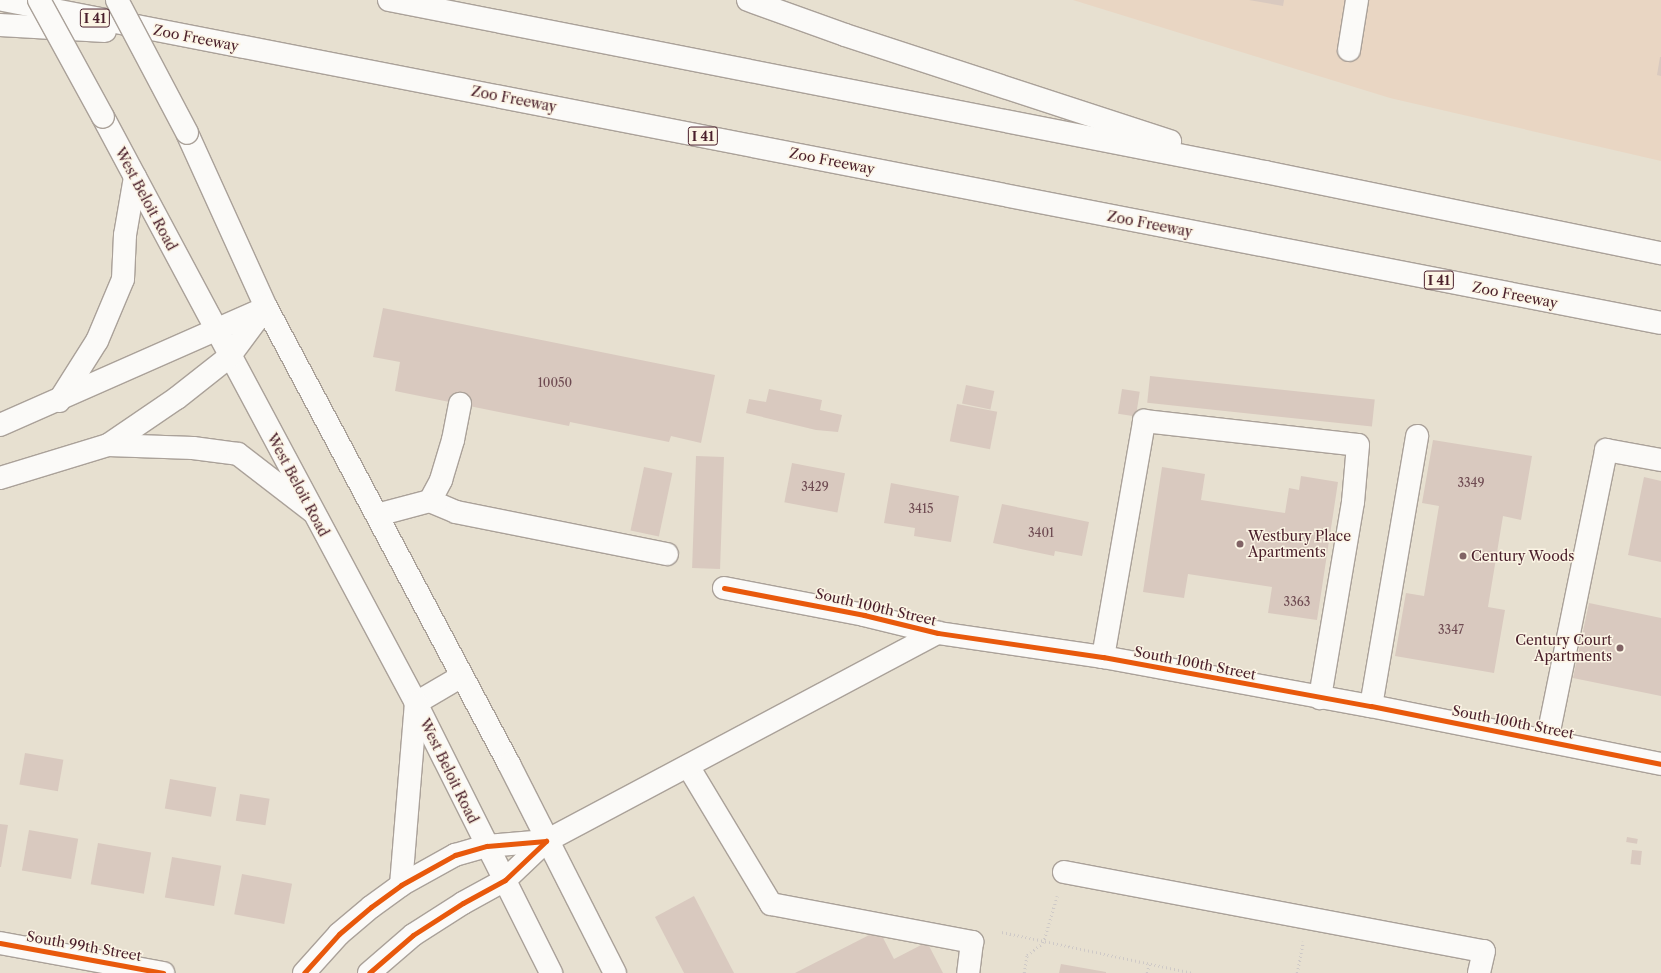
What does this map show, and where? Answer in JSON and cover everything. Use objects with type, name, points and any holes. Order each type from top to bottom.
[{"type":"main road","name":"Zoo Freeway","points":[[3,0],[1661,323]]},
{"type":"main road","name":"West Beloit Road","points":[[39,0],[416,704],[551,973]]},
{"type":"main road","points":[[117,0],[187,133],[266,308],[462,676],[615,973]]},
{"type":"main road","points":[[389,0],[1264,172],[1661,253]]},
{"type":"main road","points":[[748,0],[845,35],[1264,172]]},
{"type":"main road","points":[[1349,50],[1357,0]]},
{"type":"main road","points":[[0,25],[188,36]]},
{"type":"main road","points":[[59,401],[97,341],[123,279],[125,235],[135,177]]},
{"type":"main road","points":[[0,425],[59,401],[190,343],[215,329],[266,308]]},
{"type":"main road","points":[[0,478],[108,444],[177,398],[229,357],[266,308]]},
{"type":"main road","points":[[430,501],[445,466],[460,404]]},
{"type":"main road","points":[[1103,657],[1144,421],[1358,445],[1353,502],[1320,698]]},
{"type":"main road","points":[[1371,706],[1417,436]]},
{"type":"main road","points":[[108,444],[193,448],[238,454],[312,511]]},
{"type":"main road","points":[[1547,741],[1606,450],[1661,460]]},
{"type":"main road","points":[[377,515],[430,501],[456,512],[666,554]]},
{"type":"main road","name":"South 100th Street","points":[[724,588],[864,615],[938,633],[1103,657],[1320,698],[1371,706],[1661,764]]},
{"type":"main road","name":"South 100th Street","points":[[546,841],[938,633]]},
{"type":"main road","points":[[401,885],[416,704],[462,676]]},
{"type":"main road","points":[[688,766],[771,904],[972,942],[968,973]]},
{"type":"main road","points":[[304,973],[340,934],[401,885],[455,855],[487,846],[546,841]]},
{"type":"main road","points":[[369,973],[413,935],[463,903],[505,880],[546,841]]},
{"type":"main road","points":[[1064,872],[1484,951],[1480,973]]},
{"type":"main road","name":"South 99th Street","points":[[0,943],[164,973]]},
{"type":"path","points":[[1024,973],[1027,955],[1043,943],[1064,872]]},
{"type":"path","points":[[1297,973],[1308,918]]},
{"type":"path","points":[[1002,932],[1043,943],[1193,973]]},
{"type":"path","points":[[1147,973],[1149,964]]},
{"type":"shaded area","points":[[1073,0],[1661,0],[1661,161],[1390,98]]},
{"type":"building","points":[[1249,0],[1284,0],[1283,6]]},
{"type":"building","points":[[1661,57],[1661,76],[1657,75]]},
{"type":"building","points":[[383,308],[715,375],[701,443],[671,436],[669,442],[570,422],[569,426],[395,391],[400,362],[373,357]]},
{"type":"building","points":[[1150,376],[1375,400],[1372,426],[1147,403]]},
{"type":"building","points":[[966,385],[994,391],[990,410],[962,404]]},
{"type":"building","points":[[769,389],[822,400],[820,410],[842,415],[838,432],[816,430],[746,413],[749,399],[766,402]]},
{"type":"building","points":[[1122,389],[1140,392],[1136,417],[1118,414]]},
{"type":"building","points":[[957,404],[997,412],[990,449],[950,441]]},
{"type":"building","name":"Century Woods","points":[[1433,440],[1532,456],[1521,520],[1503,516],[1488,607],[1505,610],[1494,673],[1395,656],[1406,593],[1424,596],[1439,506],[1422,503]]},
{"type":"building","points":[[696,456],[724,457],[720,569],[692,568]]},
{"type":"building","points":[[792,463],[845,473],[837,513],[784,502]]},
{"type":"building","points":[[644,467],[672,473],[659,537],[630,531]]},
{"type":"building","name":"Westbury Place Apartments","points":[[1162,467],[1205,474],[1201,500],[1285,513],[1289,488],[1299,490],[1301,476],[1338,482],[1317,620],[1268,613],[1272,587],[1188,574],[1184,598],[1143,592]]},
{"type":"building","points":[[1644,477],[1661,481],[1661,562],[1628,555]]},
{"type":"building","points":[[891,483],[959,496],[951,542],[914,536],[915,528],[884,523]]},
{"type":"building","points":[[1002,504],[1089,522],[1082,556],[1055,551],[1054,556],[993,543]]},
{"type":"building","name":"Century Court Apartments","points":[[1589,603],[1661,618],[1661,696],[1573,678]]},
{"type":"building","points":[[25,753],[63,760],[58,791],[19,785]]},
{"type":"building","points":[[170,779],[216,787],[211,817],[165,809]]},
{"type":"building","points":[[240,794],[270,799],[265,825],[236,821]]},
{"type":"building","points":[[0,824],[8,825],[1,867],[0,867]]},
{"type":"building","points":[[29,830],[78,839],[71,879],[22,870]]},
{"type":"building","points":[[1627,837],[1638,839],[1637,844],[1626,842]]},
{"type":"building","points":[[98,843],[151,852],[144,894],[91,884]]},
{"type":"building","points":[[1632,850],[1642,851],[1640,865],[1631,864]]},
{"type":"building","points":[[172,857],[221,866],[214,906],[165,897]]},
{"type":"building","points":[[242,874],[292,884],[284,924],[234,914]]},
{"type":"building","points":[[694,896],[734,973],[684,973],[655,917]]},
{"type":"building","points":[[879,930],[894,959],[927,942],[943,973],[795,973]]},
{"type":"building","points":[[1061,964],[1106,972],[1106,973],[1059,973]]},
{"type":"cycle path","points":[[724,588],[864,615],[938,633],[1103,657],[1371,706],[1661,764]]},
{"type":"cycle path","points":[[304,973],[339,934],[371,907],[401,885],[455,855],[487,846],[546,841]]},
{"type":"cycle path","points":[[369,973],[413,935],[463,903],[505,880],[546,841]]},
{"type":"cycle path","points":[[0,943],[163,973]]},
{"type":"place","name":"Westbury Place Apartments","points":[[1240,544]]},
{"type":"place","name":"Century Woods","points":[[1463,556]]},
{"type":"place","name":"Century Court Apartments","points":[[1620,648]]}]
